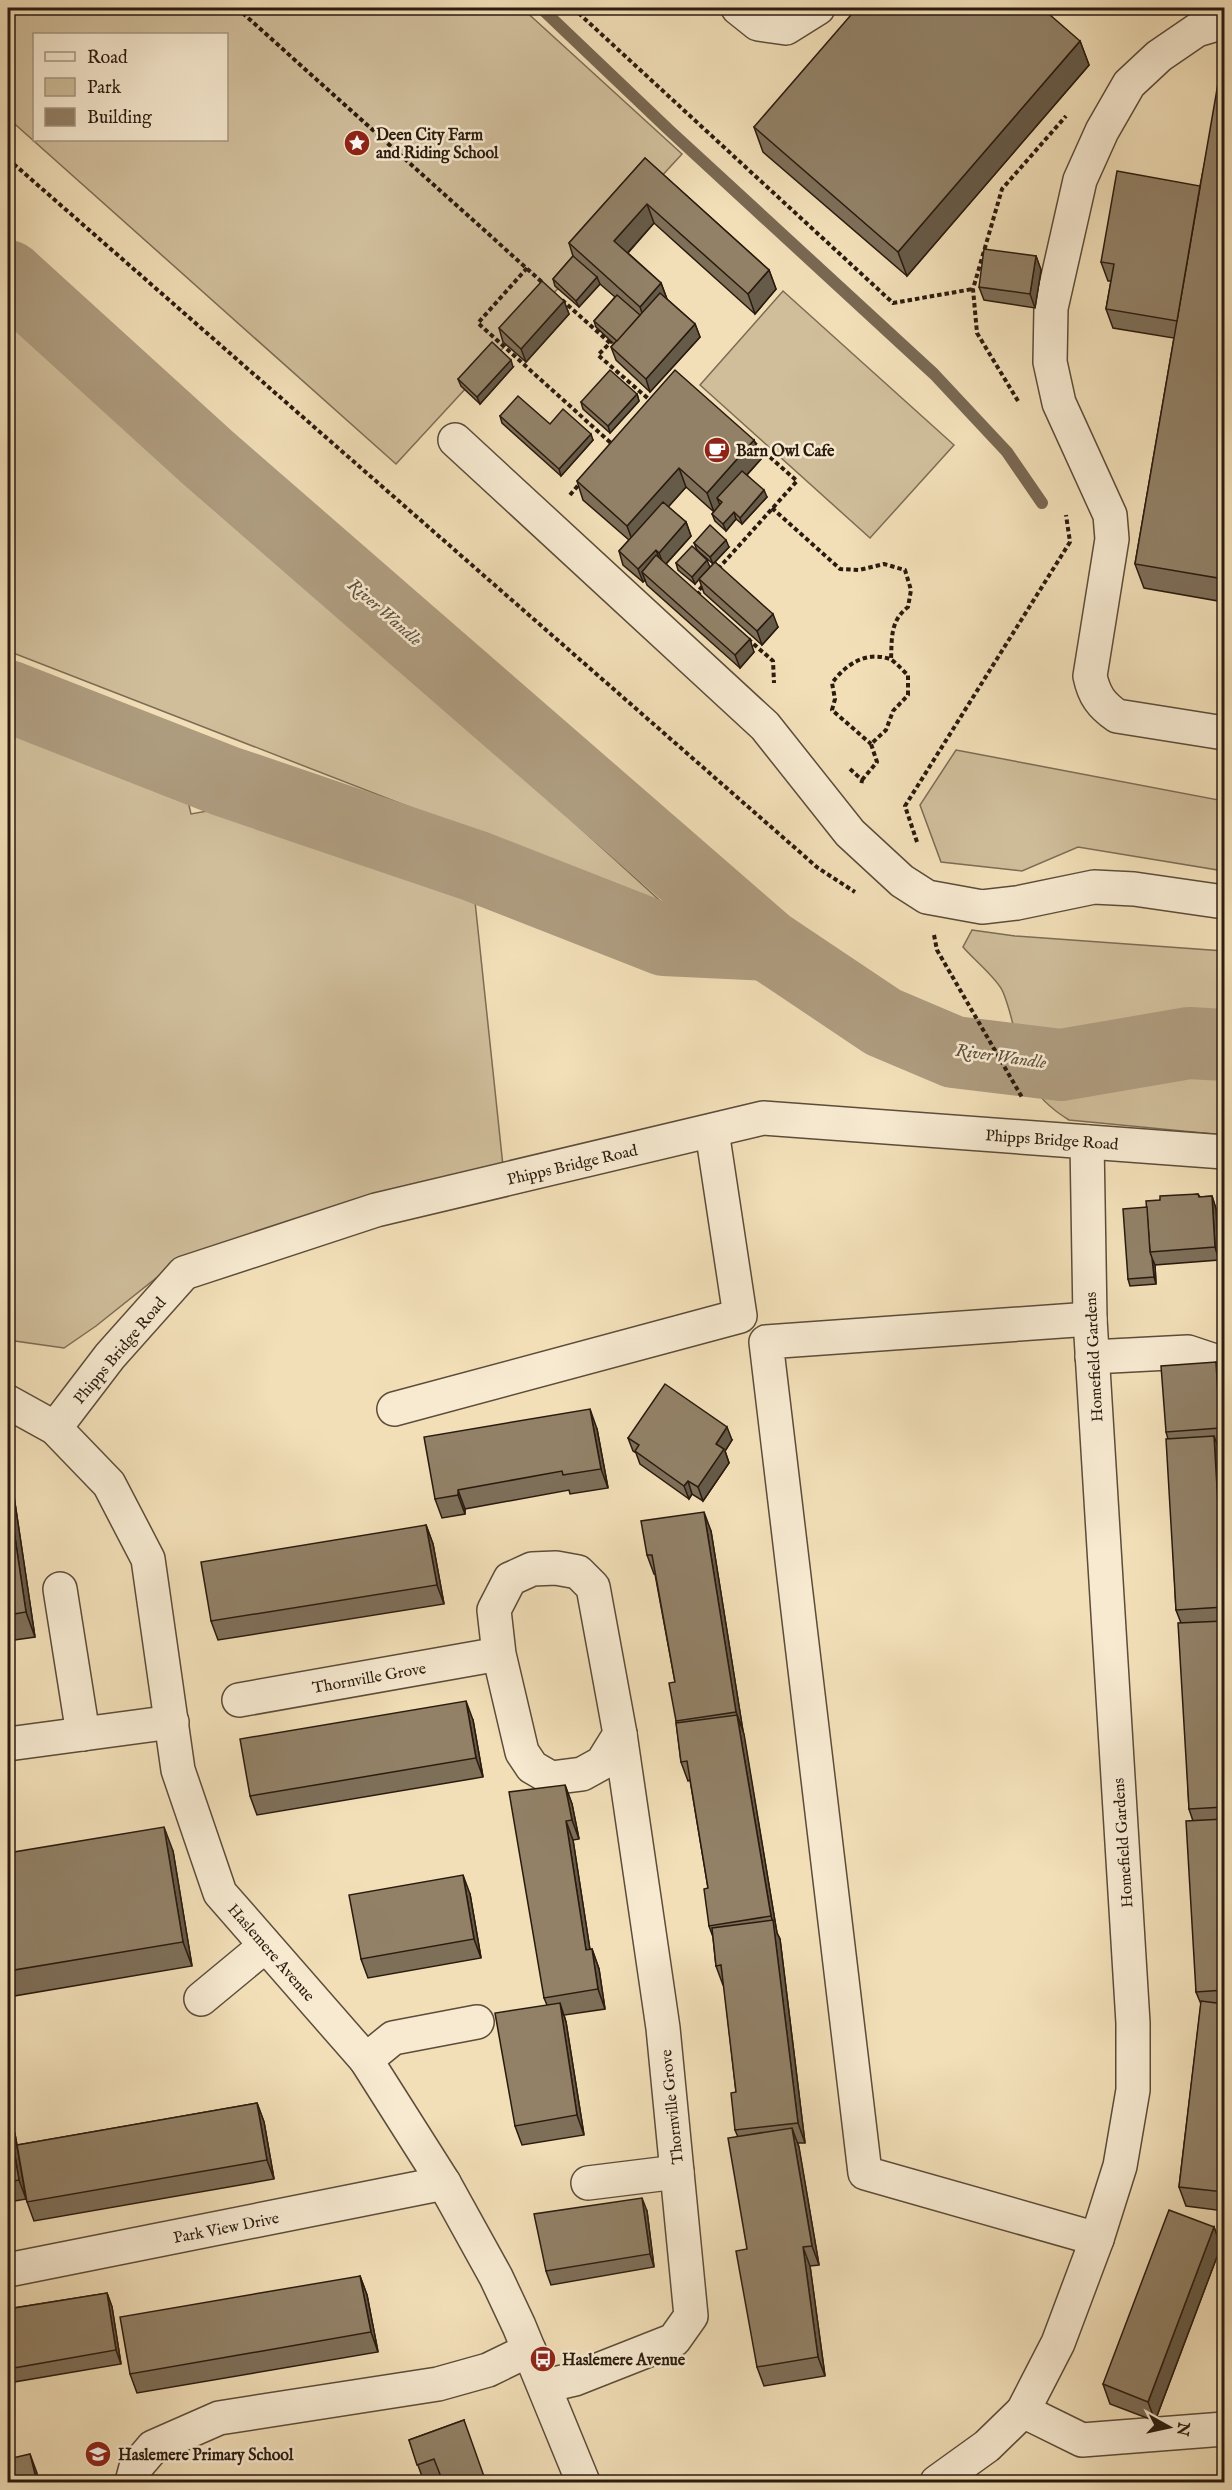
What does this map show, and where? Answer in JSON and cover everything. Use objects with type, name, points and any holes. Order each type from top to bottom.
[{"type":"street","points":[[738,8],[759,24],[786,28],[818,8]]},
{"type":"street","points":[[1224,22],[1197,30],[1159,56],[1129,84],[1102,131],[1080,180],[1063,248],[1051,308],[1050,362],[1059,403],[1110,515],[1112,539],[1090,676],[1094,692],[1104,707],[1117,716],[1224,733]]},
{"type":"street","points":[[455,440],[765,726],[850,833],[902,881],[927,897],[982,907],[1017,903],[1094,887],[1134,889],[1224,902]]},
{"type":"street","name":"Phipps Bridge Road","points":[[55,1428],[110,1356],[184,1273],[376,1210],[763,1118],[1224,1152]]},
{"type":"street","points":[[394,1409],[740,1316],[712,1131]]},
{"type":"street","name":"Homefield Gardens","points":[[937,2482],[987,2446],[1023,2411],[1059,2343],[1097,2239],[1120,2166],[1133,2090],[1133,2023],[1090,1319],[1087,1142]]},
{"type":"street","points":[[1090,1319],[766,1342],[865,2173],[1097,2239]]},
{"type":"street","points":[[1092,1357],[1188,1352],[1224,1364]]},
{"type":"street","points":[[8,1402],[55,1428]]},
{"type":"street","name":"Haslemere Avenue","points":[[55,1428],[109,1484],[148,1559],[178,1770],[220,1893],[366,2060],[444,2183],[496,2277],[545,2386],[583,2482]]},
{"type":"street","name":"Thornville Grove","points":[[545,2386],[575,2379],[674,2340],[691,2316],[663,2028],[620,1734],[593,1587],[578,1572],[556,1568],[532,1569],[510,1579],[494,1610],[499,1653],[522,1752],[532,1767],[551,1778],[582,1774],[602,1763],[620,1734]]},
{"type":"street","points":[[60,1589],[83,1734]]},
{"type":"street","name":"Thornville Grove","points":[[239,1700],[499,1653]]},
{"type":"street","points":[[8,1744],[172,1722]]},
{"type":"street","points":[[201,1999],[265,1946]]},
{"type":"street","points":[[366,2060],[393,2038],[477,2022]]},
{"type":"street","points":[[588,2183],[677,2172]]},
{"type":"street","name":"Park View Drive","points":[[8,2270],[444,2183]]},
{"type":"street","points":[[132,2482],[136,2467],[153,2447],[219,2418],[438,2384],[488,2370],[529,2350]]},
{"type":"street","points":[[1023,2411],[1082,2440],[1224,2429]]},
{"type":"path","points":[[237,8],[545,284]]},
{"type":"path","points":[[573,8],[893,303],[973,290]]},
{"type":"path","points":[[8,159],[818,868],[861,896]]},
{"type":"path","points":[[1002,189],[973,290],[977,333],[1022,408]]},
{"type":"path","points":[[527,268],[478,323],[614,445],[607,453]]},
{"type":"path","points":[[553,292],[610,343],[598,355],[652,402]]},
{"type":"path","points":[[645,411],[659,395]]},
{"type":"path","points":[[705,600],[697,592],[796,481],[748,438]]},
{"type":"path","points":[[545,522],[584,478]]},
{"type":"path","points":[[772,508],[840,569],[859,570],[884,564],[905,570],[911,590],[908,607],[897,616],[893,629],[891,659]]},
{"type":"path","points":[[1018,1087],[937,950],[922,859],[905,806],[1070,542],[1066,512]]},
{"type":"path","points":[[748,638],[773,661],[775,685]]},
{"type":"path","points":[[850,833],[862,780],[877,762],[871,744],[846,725],[832,710],[835,699],[832,682],[842,669],[863,657],[891,659],[908,675],[908,695],[892,711],[886,730],[871,744]]},
{"type":"path","points":[[845,765],[862,780]]},
{"type":"green space","points":[[8,8],[522,8],[682,154],[396,464],[34,141],[228,141],[228,33],[33,33],[33,140],[8,118]]},
{"type":"green space","points":[[783,291],[954,445],[870,538],[700,385]]},
{"type":"green space","points":[[8,313],[185,469],[667,907],[8,651]]},
{"type":"green space","points":[[8,719],[58,745],[194,795],[188,801],[191,814],[224,808],[474,892],[503,1166],[180,1259],[96,1326],[64,1348],[8,1340]]},
{"type":"green space","points":[[956,750],[1224,801],[1224,871],[1078,847],[1022,871],[941,862],[920,805]]},
{"type":"green space","points":[[972,930],[1015,936],[1224,951],[1224,1135],[1069,1120],[1050,1106],[1028,1078],[1003,992],[991,975],[963,947]]},
{"type":"building","points":[[857,8],[1042,8],[1080,41],[898,252],[754,127]]},
{"type":"building","points":[[1221,66],[1224,66],[1224,579],[1135,564]]},
{"type":"building","points":[[645,158],[769,270],[748,294],[647,204],[614,241],[661,283],[640,307],[569,243]]},
{"type":"building","points":[[1117,171],[1200,186],[1177,321],[1106,309],[1114,264],[1101,262]]},
{"type":"building","points":[[984,249],[1036,256],[1030,294],[979,287]]},
{"type":"building","points":[[573,256],[597,277],[576,301],[553,279]]},
{"type":"building","points":[[542,281],[564,301],[521,349],[499,328]]},
{"type":"building","points":[[660,293],[695,324],[646,379],[611,347]]},
{"type":"building","points":[[617,295],[640,315],[617,341],[594,321]]},
{"type":"building","points":[[492,342],[511,360],[477,397],[458,379]]},
{"type":"building","points":[[610,370],[637,394],[608,426],[581,402]]},
{"type":"building","points":[[675,370],[754,440],[707,493],[679,468],[627,526],[577,481]]},
{"type":"building","points":[[518,396],[550,424],[563,409],[591,434],[559,469],[500,416]]},
{"type":"building","points":[[742,471],[764,490],[740,518],[734,512],[723,524],[712,514],[722,502],[717,498]]},
{"type":"building","points":[[663,502],[686,522],[659,553],[656,550],[638,569],[619,551]]},
{"type":"building","points":[[710,525],[726,540],[710,557],[694,543]]},
{"type":"building","points":[[692,546],[707,560],[692,577],[676,563]]},
{"type":"building","points":[[656,555],[750,639],[735,655],[642,572]]},
{"type":"building","points":[[715,562],[773,614],[757,631],[699,579]]},
{"type":"building","points":[[1198,1194],[1199,1197],[1212,1196],[1215,1247],[1150,1252],[1146,1201],[1160,1200],[1160,1196]]},
{"type":"building","points":[[1147,1207],[1154,1277],[1128,1279],[1123,1209]]},
{"type":"building","points":[[1216,1362],[1220,1428],[1166,1432],[1161,1366]]},
{"type":"building","points":[[665,1384],[727,1427],[716,1444],[724,1449],[698,1487],[688,1481],[684,1486],[635,1451],[639,1445],[628,1438]]},
{"type":"building","points":[[590,1409],[601,1469],[563,1475],[562,1471],[458,1490],[458,1495],[435,1499],[424,1437]]},
{"type":"building","points":[[1214,1436],[1224,1607],[1176,1610],[1166,1439]]},
{"type":"building","points":[[8,1490],[26,1612],[8,1615]]},
{"type":"building","points":[[704,1512],[736,1712],[676,1721],[669,1683],[675,1682],[652,1555],[647,1555],[641,1521]]},
{"type":"building","points":[[426,1525],[437,1585],[211,1621],[201,1562]]},
{"type":"building","points":[[1224,1621],[1224,1807],[1189,1809],[1178,1623]]},
{"type":"building","points":[[466,1701],[476,1758],[250,1796],[240,1739]]},
{"type":"building","points":[[737,1715],[771,1916],[709,1926],[704,1889],[708,1888],[687,1761],[681,1762],[676,1723]]},
{"type":"building","points":[[565,1785],[572,1820],[566,1821],[586,1950],[592,1949],[598,1989],[544,1998],[509,1792]]},
{"type":"building","points":[[1224,1819],[1224,1990],[1196,1992],[1186,1821]]},
{"type":"building","points":[[164,1827],[183,1942],[8,1971],[8,1853]]},
{"type":"building","points":[[463,1875],[474,1939],[361,1959],[349,1895]]},
{"type":"building","points":[[773,1920],[798,2123],[735,2130],[731,2093],[736,2092],[721,1965],[716,1966],[712,1928]]},
{"type":"building","points":[[1201,2001],[1224,2004],[1224,2192],[1179,2187]]},
{"type":"building","points":[[560,2003],[577,2115],[515,2126],[495,2013]]},
{"type":"building","points":[[257,2103],[267,2160],[27,2202],[17,2145]]},
{"type":"building","points":[[8,2115],[19,2180],[8,2182]]},
{"type":"building","points":[[792,2128],[812,2246],[803,2247],[818,2357],[757,2367],[736,2251],[747,2249],[728,2138]]},
{"type":"building","points":[[642,2198],[650,2254],[546,2271],[534,2214]]},
{"type":"building","points":[[1169,2210],[1214,2227],[1148,2402],[1103,2384]]},
{"type":"building","points":[[360,2276],[371,2332],[130,2374],[120,2317]]},
{"type":"building","points":[[107,2293],[116,2350],[8,2369],[8,2309]]},
{"type":"building","points":[[464,2420],[486,2482],[443,2482],[434,2459],[417,2465],[409,2440]]},
{"type":"building","points":[[30,2454],[37,2482],[8,2482],[8,2459]]},
{"type":"waterway","points":[[541,8],[669,130],[934,374],[1007,452],[1042,503]]},
{"type":"waterway","name":"River Wandle","points":[[8,276],[208,458],[768,945],[883,1022],[954,1052],[1061,1065],[1189,1043],[1224,1045]]},
{"type":"waterway","name":"River Wandle","points":[[8,696],[225,781],[475,866],[664,940],[768,945]]},
{"type":"place","name":"Deen City Farm and Riding School","points":[[357,143]]},
{"type":"place","name":"Barn Owl Cafe","points":[[717,450]]},
{"type":"place","name":"Haslemere Avenue","points":[[543,2359]]},
{"type":"place","name":"Haslemere Primary School","points":[[98,2454]]}]
